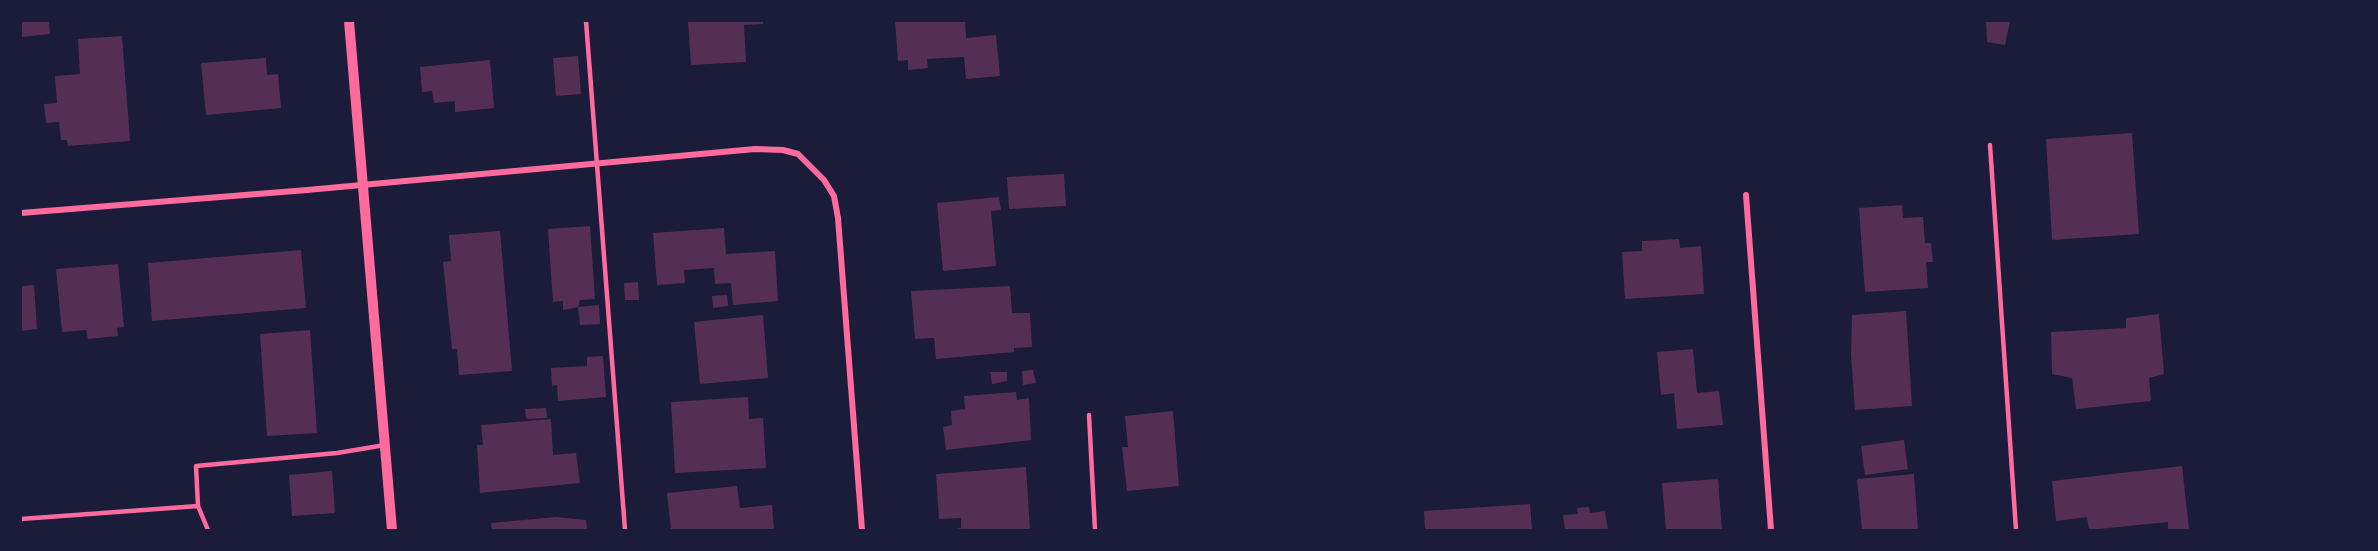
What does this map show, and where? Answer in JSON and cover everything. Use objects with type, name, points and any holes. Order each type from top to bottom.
[{"type":"street","points":[[349,21],[392,530]]},
{"type":"street","points":[[21,213],[755,149],[783,150],[798,154],[824,180],[834,196],[862,530]]},
{"type":"street","points":[[1746,195],[1771,530]]},
{"type":"lane","points":[[586,21],[625,530]]},
{"type":"lane","points":[[1990,145],[2016,530]]},
{"type":"lane","points":[[1089,415],[1095,530]]},
{"type":"lane","points":[[208,530],[198,506],[196,466],[337,453],[385,445]]},
{"type":"lane","points":[[21,519],[198,506]]},
{"type":"building","points":[[21,21],[49,21],[50,34],[21,37]]},
{"type":"building","points":[[688,21],[763,21],[763,24],[744,25],[746,62],[691,65]]},
{"type":"building","points":[[895,21],[965,21],[966,38],[996,35],[1000,76],[966,79],[964,57],[927,59],[928,68],[908,70],[908,60],[898,61]]},
{"type":"building","points":[[1986,21],[2010,21],[2005,45],[1987,42]]},
{"type":"building","points":[[122,36],[130,141],[68,146],[67,140],[61,140],[59,122],[46,123],[44,104],[57,103],[55,76],[80,74],[78,39]]},
{"type":"building","points":[[578,56],[581,94],[556,96],[553,58]]},
{"type":"building","points":[[266,58],[267,75],[278,74],[281,108],[206,115],[201,63]]},
{"type":"building","points":[[490,60],[494,108],[455,112],[455,101],[434,103],[432,91],[422,92],[420,67]]},
{"type":"building","points":[[2132,133],[2139,234],[2052,240],[2046,139]]},
{"type":"building","points":[[1064,174],[1066,206],[1009,209],[1007,177]]},
{"type":"building","points":[[999,197],[1001,210],[991,211],[996,266],[943,271],[937,203]]},
{"type":"building","points":[[1902,205],[1903,218],[1923,217],[1925,243],[1931,243],[1933,262],[1926,262],[1928,288],[1865,292],[1859,208]]},
{"type":"building","points":[[590,226],[595,299],[580,300],[578,307],[563,310],[563,301],[553,302],[548,229]]},
{"type":"building","points":[[724,228],[726,254],[775,251],[778,301],[733,305],[731,283],[715,284],[714,268],[684,270],[685,283],[657,285],[653,233]]},
{"type":"building","points":[[500,231],[512,371],[459,375],[457,349],[452,349],[443,262],[451,261],[449,235]]},
{"type":"building","points":[[1679,239],[1680,248],[1701,246],[1704,294],[1625,299],[1622,252],[1642,251],[1642,241]]},
{"type":"building","points":[[301,250],[306,308],[152,321],[148,263]]},
{"type":"building","points":[[118,264],[124,327],[117,328],[118,336],[88,339],[86,330],[62,332],[56,269]]},
{"type":"building","points":[[638,282],[639,300],[625,300],[624,283]]},
{"type":"building","points":[[34,285],[37,329],[21,331],[21,286]]},
{"type":"building","points":[[1010,286],[1012,313],[1030,313],[1032,347],[1014,348],[1014,352],[936,359],[934,338],[915,339],[911,291]]},
{"type":"building","points":[[727,295],[728,306],[713,308],[712,296]]},
{"type":"building","points":[[599,305],[600,324],[580,325],[578,307]]},
{"type":"building","points":[[1906,311],[1912,406],[1855,410],[1851,355],[1852,315]]},
{"type":"building","points":[[2159,314],[2164,374],[2149,378],[2151,401],[2076,409],[2072,378],[2052,374],[2051,332],[2126,328],[2126,318]]},
{"type":"building","points":[[763,315],[768,378],[700,384],[694,322]]},
{"type":"building","points":[[310,330],[317,433],[267,436],[260,334]]},
{"type":"building","points":[[1693,349],[1697,393],[1719,391],[1723,425],[1677,429],[1674,393],[1661,395],[1657,352]]},
{"type":"building","points":[[603,356],[606,397],[558,401],[557,385],[552,386],[551,368],[587,366],[587,357]]},
{"type":"building","points":[[1033,370],[1036,383],[1023,385],[1022,371]]},
{"type":"building","points":[[990,372],[1007,372],[1007,381],[992,384]]},
{"type":"building","points":[[1016,392],[1017,400],[1029,398],[1031,440],[946,450],[943,427],[952,425],[951,411],[965,409],[964,396]]},
{"type":"building","points":[[748,397],[749,419],[763,418],[766,468],[675,473],[671,402]]},
{"type":"building","points":[[546,408],[547,418],[526,419],[525,409]]},
{"type":"building","points":[[1173,411],[1179,486],[1127,491],[1122,447],[1128,447],[1125,416]]},
{"type":"building","points":[[551,419],[553,455],[576,453],[580,483],[480,493],[477,445],[483,445],[481,425]]},
{"type":"building","points":[[1904,440],[1908,469],[1865,475],[1861,446]]},
{"type":"building","points":[[2182,466],[2189,529],[2168,530],[2168,522],[2089,530],[2087,517],[2056,521],[2052,481]]},
{"type":"building","points":[[1026,467],[1030,530],[953,530],[961,528],[961,518],[939,519],[936,474]]},
{"type":"building","points":[[332,471],[335,513],[292,516],[289,475]]},
{"type":"building","points":[[1914,474],[1918,530],[1862,530],[1857,479]]},
{"type":"building","points":[[1718,479],[1722,530],[1666,530],[1662,483]]},
{"type":"building","points":[[737,486],[740,508],[772,505],[774,530],[671,530],[667,493]]},
{"type":"building","points":[[1530,504],[1532,530],[1425,530],[1424,511]]},
{"type":"building","points":[[1589,507],[1590,513],[1605,511],[1608,530],[1565,530],[1563,515],[1578,514],[1577,508]]},
{"type":"building","points":[[556,517],[586,520],[587,530],[492,530],[491,523]]}]
